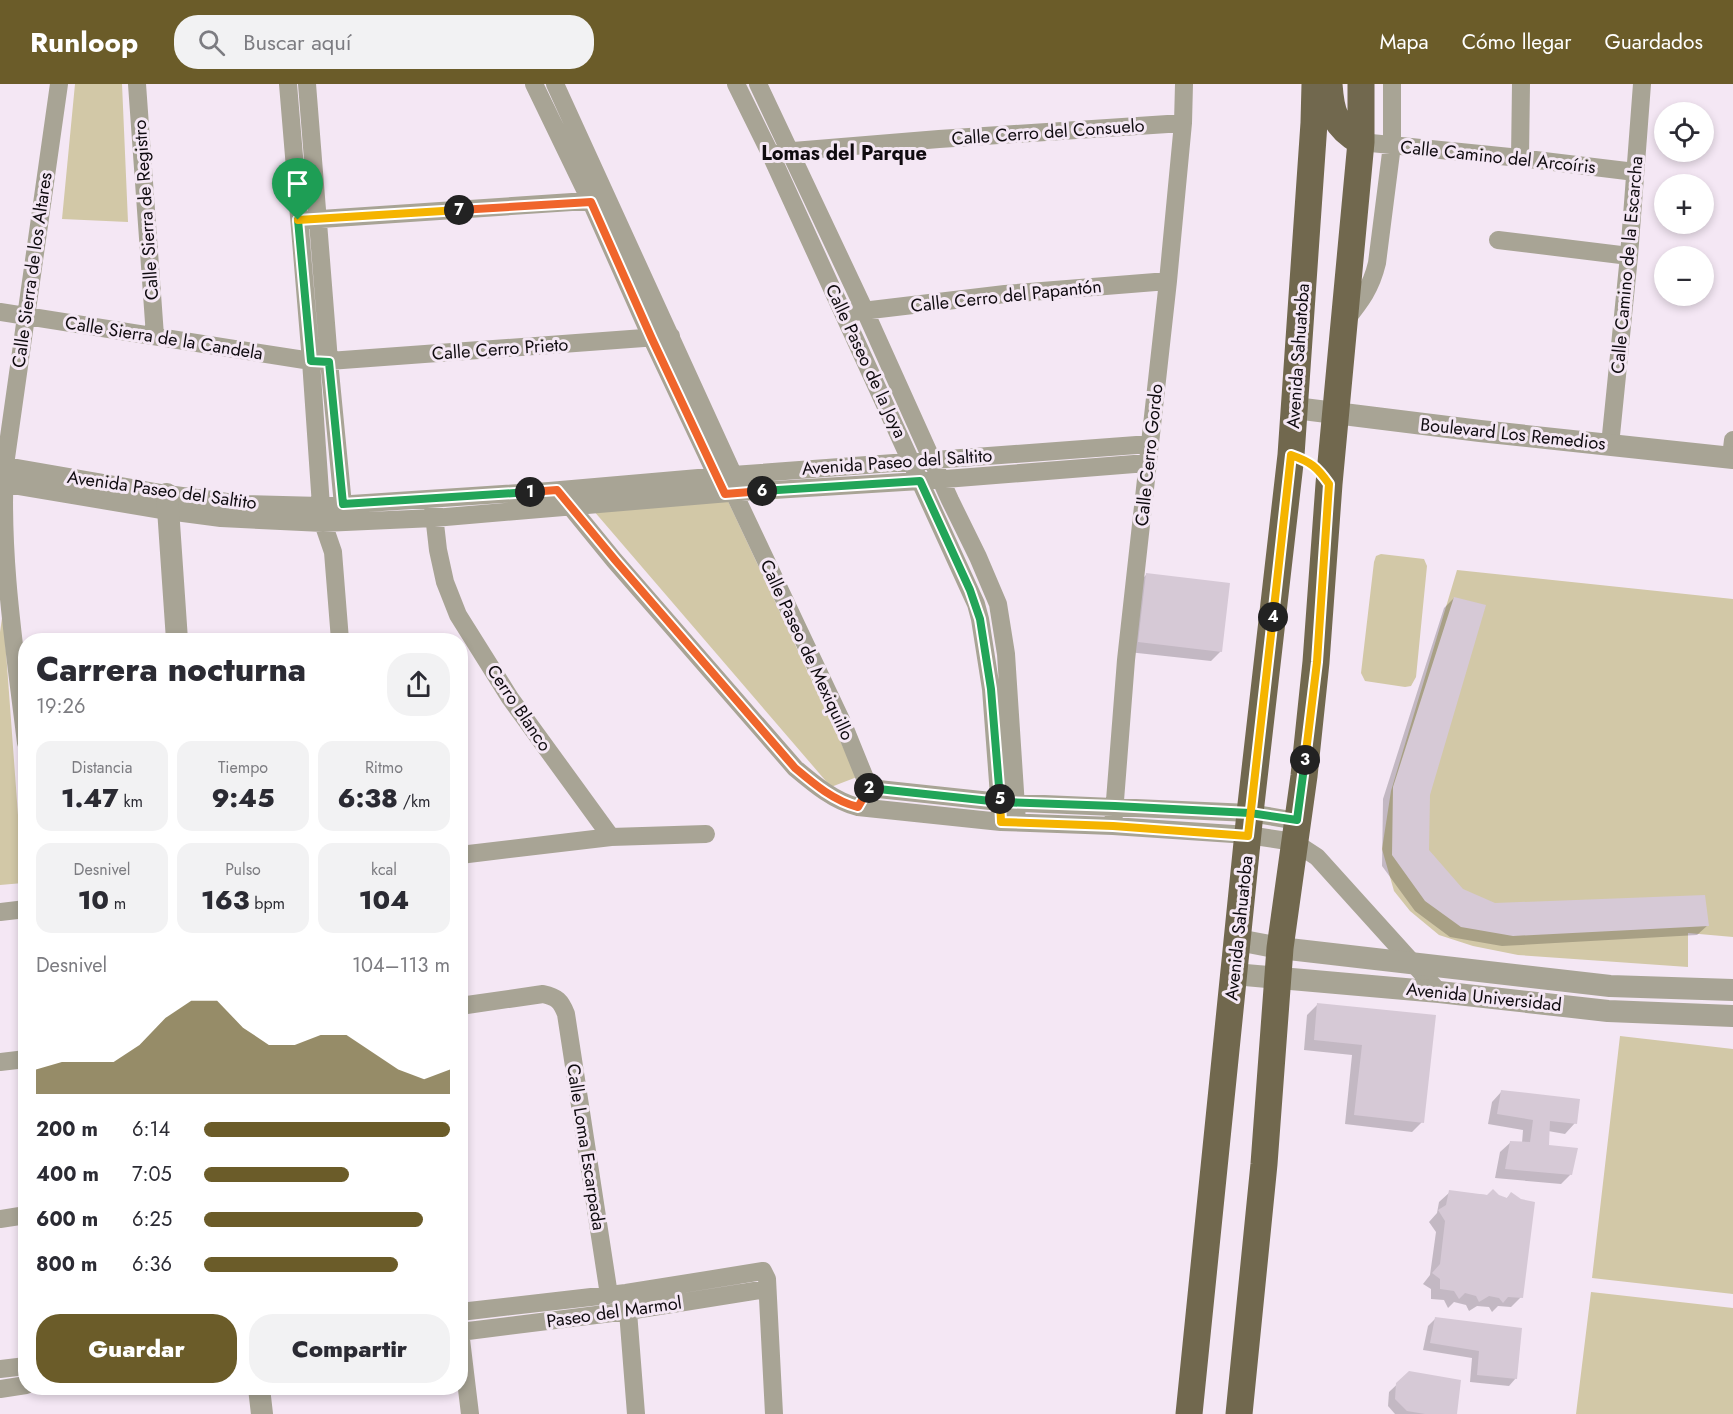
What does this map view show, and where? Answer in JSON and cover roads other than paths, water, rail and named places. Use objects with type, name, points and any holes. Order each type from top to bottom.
[{"type":"main road","name":"Avenida Sahuatoba","points":[[1189,1414],[1249,824],[1291,455],[1315,84]]},
{"type":"main road","points":[[1329,84],[1334,115],[1338,124],[1345,133],[1361,142]]},
{"type":"main road","points":[[1239,1414],[1264,1164],[1280,948],[1317,662],[1329,484],[1361,142],[1361,84]]},
{"type":"main road","points":[[1291,455],[1310,462],[1320,470],[1329,484]]},
{"type":"street","name":"Calle Sierra de los Altares","points":[[18,685],[2,570],[2,474],[59,84]]},
{"type":"street","name":"Calle Sierra de Registro","points":[[137,84],[155,336]]},
{"type":"street","points":[[288,84],[298,220],[342,513],[333,552]]},
{"type":"street","points":[[307,84],[318,219],[322,514],[333,552],[339,633]]},
{"type":"street","name":"Calle Paseo de Mexiquillo","points":[[534,84],[600,200]]},
{"type":"street","name":"Calle Paseo de Mexiquillo","points":[[555,84],[600,200],[730,486],[843,724],[869,788]]},
{"type":"street","name":"Calle Paseo de la Joya","points":[[736,84],[770,153],[970,590],[980,619],[1008,803]]},
{"type":"street","name":"Calle Paseo de la Joya","points":[[758,84],[865,311],[998,604],[1005,654],[1009,822]]},
{"type":"street","name":"Calle Cerro Gordo","points":[[1113,826],[1126,660],[1168,281],[1183,123],[1184,84]]},
{"type":"street","points":[[1345,321],[1367,293],[1377,263],[1392,145],[1392,84]]},
{"type":"street","points":[[1520,158],[1521,84]]},
{"type":"street","name":"Calle Camino de la Escarcha","points":[[1611,445],[1642,84]]},
{"type":"street","name":"Calle Cerro del Consuelo","points":[[770,153],[1183,123]]},
{"type":"street","name":"Calle Camino del Arcoíris","points":[[1361,142],[1635,172]]},
{"type":"street","points":[[298,220],[600,200]]},
{"type":"street","points":[[1497,240],[1629,256]]},
{"type":"street","name":"Calle Cerro del Papantón","points":[[843,313],[1005,294],[1168,281]]},
{"type":"street","name":"Calle Sierra de la Candela","points":[[0,312],[320,361]]},
{"type":"street","name":"Calle Cerro Prieto","points":[[320,361],[662,338]]},
{"type":"street","name":"Boulevard Los Remedios","points":[[1294,408],[1611,445],[1732,452]]},
{"type":"street","name":"Avenida Paseo del Saltito","points":[[2,474],[167,502],[242,504],[322,514],[434,518],[569,506],[912,461],[1150,444]]},
{"type":"street","name":"Avenida Paseo del Saltito","points":[[342,513],[432,499],[557,490],[920,481],[1147,463]]},
{"type":"street","points":[[557,490],[795,768],[811,782],[849,805],[1009,822],[1113,826],[1249,824]]},
{"type":"street","name":"Cerro Blanco","points":[[432,499],[445,582],[458,615],[510,698],[610,837]]},
{"type":"street","points":[[167,502],[176,633]]},
{"type":"street","points":[[858,807],[869,788],[1008,803],[1115,806],[1295,831],[1439,992]]},
{"type":"street","points":[[468,854],[610,837],[706,834]]},
{"type":"street","points":[[0,912],[18,910]]},
{"type":"street","name":"Avenida Universidad","points":[[1238,940],[1280,948],[1611,986],[1733,990]]},
{"type":"street","name":"Avenida Universidad","points":[[1234,974],[1439,992],[1608,1011],[1733,1016]]},
{"type":"street","points":[[1608,1011],[1611,986]]},
{"type":"street","name":"Calle Loma Escarpada","points":[[468,1005],[543,994],[560,999],[566,1014],[621,1300],[636,1414]]},
{"type":"street","points":[[0,1062],[18,1060]]},
{"type":"street","points":[[0,1219],[18,1216]]},
{"type":"street","name":"Paseo del Marmol","points":[[468,1311],[621,1300],[767,1289],[767,1278],[762,1271],[621,1300],[468,1331]]},
{"type":"street","points":[[767,1289],[774,1414]]},
{"type":"street","points":[[0,1369],[18,1367]]},
{"type":"street","points":[[0,1389],[18,1386]]},
{"type":"street","points":[[260,1395],[262,1414]]},
{"type":"street","points":[[468,1395],[470,1414]]},
{"type":"district","name":"Lomas del Parque","points":[[844,153]]}]
